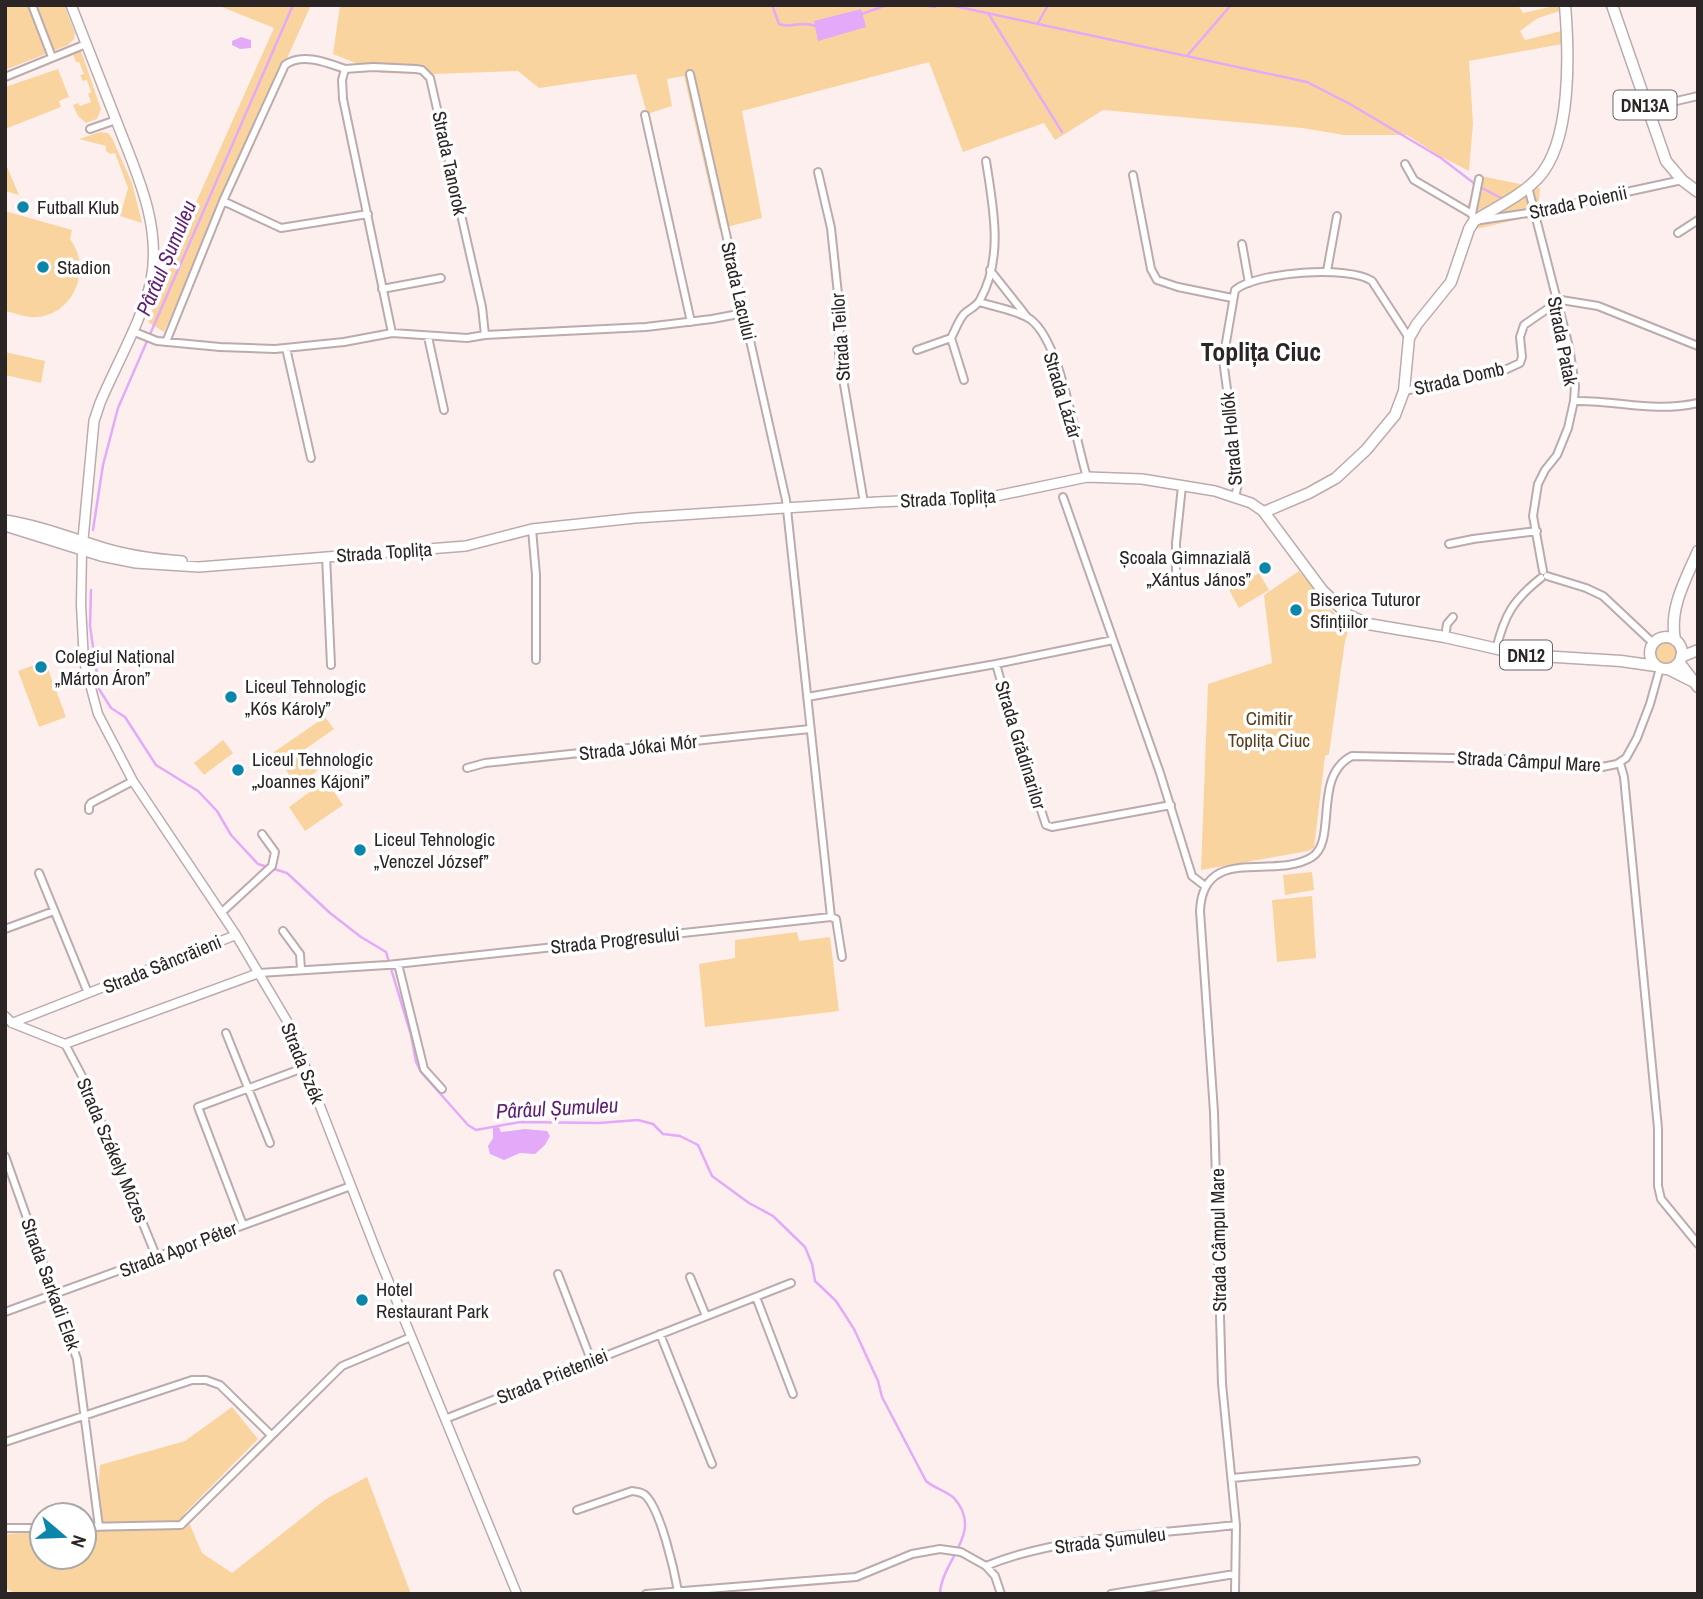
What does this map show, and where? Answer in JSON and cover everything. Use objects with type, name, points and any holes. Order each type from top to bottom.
[{"type":"main road","points":[[71,5],[145,200],[155,253],[151,282],[94,421],[83,545]]},
{"type":"main road","points":[[1265,512],[1323,486],[1346,470],[1395,415],[1404,391],[1409,338],[1451,282],[1473,217],[1528,187],[1549,163],[1562,130],[1566,66],[1565,5]]},
{"type":"main road","name":"DN13A","points":[[1614,6],[1646,108],[1666,161],[1682,180],[1698,192]]},
{"type":"main road","name":"Strada Toplița","points":[[83,545],[97,555],[136,563],[191,567],[466,546],[532,529],[646,517],[991,498],[1087,477],[1142,479],[1235,497],[1251,503],[1265,512],[1322,590],[1348,615],[1377,626],[1534,656],[1621,661],[1661,668],[1695,684]]},
{"type":"main road","name":"DN12","points":[[5,520],[29,524],[83,545]]},
{"type":"main road","name":"DN12","points":[[5,526],[83,545]]},
{"type":"main road","points":[[1695,684],[1679,652],[1672,625],[1675,605],[1698,551]]},
{"type":"main road","name":"DN12","points":[[1652,648],[1666,637],[1679,652]]},
{"type":"main road","points":[[1652,648],[1653,662],[1661,668]]},
{"type":"main road","name":"Strada Toplița","points":[[1621,661],[1638,658],[1652,648]]},
{"type":"main road","name":"DN12","points":[[1661,668],[1679,652],[1698,649]]},
{"type":"street","points":[[32,5],[52,57]]},
{"type":"street","points":[[5,77],[86,44]]},
{"type":"street","name":"Strada Tanorok","points":[[166,342],[223,201],[285,65],[294,59],[306,58],[345,69],[416,69],[422,70],[430,78],[482,307],[485,335]]},
{"type":"street","points":[[345,69],[342,80],[343,99],[392,333]]},
{"type":"street","name":"Strada Lacului","points":[[691,75],[787,508]]},
{"type":"street","points":[[1646,108],[1698,96]]},
{"type":"street","points":[[645,115],[691,322]]},
{"type":"street","points":[[90,129],[116,120]]},
{"type":"street","points":[[917,350],[951,338],[964,315],[979,302],[995,246],[993,206],[986,162]]},
{"type":"street","points":[[1405,164],[1414,180],[1473,217],[1479,179]]},
{"type":"street","name":"Strada Teilor","points":[[818,172],[832,240],[840,313],[838,355],[864,503]]},
{"type":"street","points":[[1133,175],[1151,269],[1163,284],[1232,298],[1235,290],[1249,283],[1287,274],[1327,271],[1364,276],[1372,281],[1409,338]]},
{"type":"street","name":"Strada Poienii","points":[[1473,217],[1534,212],[1682,180]]},
{"type":"street","name":"Strada Patak","points":[[1528,187],[1569,347],[1574,386],[1574,401],[1568,428],[1561,446],[1538,484],[1533,516],[1544,575]]},
{"type":"street","points":[[223,201],[281,228],[368,214]]},
{"type":"street","points":[[1327,271],[1337,216]]},
{"type":"street","points":[[1678,233],[1698,219]]},
{"type":"street","points":[[1242,244],[1249,283]]},
{"type":"street","name":"Strada Lázár","points":[[990,270],[1041,332],[1057,366],[1087,477]]},
{"type":"street","points":[[382,289],[441,278]]},
{"type":"street","name":"Strada Hollók","points":[[1232,298],[1223,360],[1236,454],[1238,484],[1235,497]]},
{"type":"street","points":[[1556,301],[1598,306],[1698,346]]},
{"type":"street","name":"Strada Domb","points":[[1404,391],[1516,365],[1522,357],[1520,337],[1524,325],[1556,301]]},
{"type":"street","points":[[979,302],[1028,318]]},
{"type":"street","points":[[132,331],[166,342],[220,347],[286,348],[392,333],[467,338],[691,322],[744,313]]},
{"type":"street","points":[[428,337],[444,410]]},
{"type":"street","points":[[951,338],[964,380]]},
{"type":"street","points":[[286,348],[311,458]]},
{"type":"street","points":[[1574,401],[1617,402],[1659,408],[1698,403]]},
{"type":"street","points":[[1177,573],[1176,543],[1182,486]]},
{"type":"street","points":[[1063,497],[1171,805],[1192,876],[1205,886]]},
{"type":"street","points":[[787,508],[831,917],[836,919],[842,957]]},
{"type":"street","points":[[532,529],[536,575],[536,660]]},
{"type":"street","points":[[1448,544],[1537,531]]},
{"type":"street","name":"Strada Szék","points":[[83,545],[81,627],[88,685],[107,735],[133,780],[236,935],[287,1021],[411,1338],[517,1594]]},
{"type":"street","points":[[326,556],[331,665]]},
{"type":"street","points":[[1496,649],[1511,607],[1544,575],[1587,588],[1602,596],[1652,648]]},
{"type":"street","points":[[1445,637],[1447,624],[1453,617]]},
{"type":"street","name":"Strada Grădinarilor","points":[[807,697],[996,664],[1113,640]]},
{"type":"street","name":"Strada Grădinarilor","points":[[996,664],[1046,825],[1052,827],[1171,805]]},
{"type":"street","name":"Strada Câmpul Mare","points":[[1235,1594],[1236,1525],[1223,1384],[1214,1112],[1200,911],[1205,886],[1212,878],[1226,870],[1296,863],[1318,853],[1332,778],[1340,765],[1352,756],[1501,759],[1602,767],[1620,762],[1626,758],[1637,738],[1661,668]]},
{"type":"street","name":"Strada Jókai Mór","points":[[467,768],[485,763],[810,729]]},
{"type":"street","points":[[1620,762],[1624,777],[1658,1128],[1658,1186],[1661,1199],[1698,1244]]},
{"type":"street","points":[[89,810],[91,803],[133,780]]},
{"type":"street","points":[[221,913],[272,866],[275,852],[262,834]]},
{"type":"street","name":"Strada Sâncrăieni","points":[[39,873],[88,993]]},
{"type":"street","points":[[5,929],[54,911]]},
{"type":"street","name":"Strada Progresului","points":[[259,973],[393,964],[831,917]]},
{"type":"street","points":[[283,931],[300,954],[301,970]]},
{"type":"street","name":"Strada Sâncrăieni","points":[[8,1021],[236,935]]},
{"type":"street","points":[[393,964],[424,1069],[442,1089]]},
{"type":"street","points":[[8,1021],[65,1044],[259,973]]},
{"type":"street","points":[[226,1033],[270,1143]]},
{"type":"street","name":"Strada Székely Mózes","points":[[65,1044],[94,1103],[158,1258]]},
{"type":"street","points":[[243,1224],[198,1107],[306,1067]]},
{"type":"street","name":"Strada Sarkadi Elek","points":[[5,1156],[77,1359],[99,1527]]},
{"type":"street","name":"Strada Apor Péter","points":[[5,1312],[351,1186]]},
{"type":"street","points":[[558,1274],[591,1360]]},
{"type":"street","points":[[690,1276],[706,1316]]},
{"type":"street","name":"Strada Prieteniei","points":[[445,1419],[792,1283]]},
{"type":"street","points":[[756,1297],[793,1394]]},
{"type":"street","points":[[660,1334],[712,1464]]},
{"type":"street","points":[[99,1527],[181,1525],[342,1366],[411,1338]]},
{"type":"street","points":[[5,1442],[178,1382],[205,1380],[220,1385],[271,1435]]},
{"type":"street","points":[[1232,1478],[1416,1461]]},
{"type":"street","points":[[577,1510],[632,1491],[642,1492],[654,1508],[678,1591]]},
{"type":"street","name":"Strada Șumuleu","points":[[986,1566],[1010,1556],[1079,1542],[1236,1525]]},
{"type":"street","points":[[5,1528],[28,1528]]},
{"type":"street","points":[[646,1594],[856,1577],[912,1554],[940,1549],[961,1552],[986,1566],[995,1576],[1001,1594]]},
{"type":"street","points":[[1111,1594],[1235,1574]]},
{"type":"green space","points":[[5,5],[64,5],[75,33],[74,39],[68,45],[5,70]]},
{"type":"green space","points":[[217,5],[311,5],[164,332],[148,322],[180,238],[274,28]]},
{"type":"green space","points":[[340,5],[1518,5],[1523,13],[1558,5],[1560,11],[1538,18],[1520,31],[1525,40],[1561,31],[1562,44],[1469,61],[1473,123],[1469,171],[1407,135],[1344,135],[1302,128],[1103,110],[1055,140],[1044,123],[963,152],[929,62],[742,111],[762,218],[719,229],[684,76],[667,79],[672,106],[647,114],[636,74],[539,88],[518,71],[381,73],[333,54]]},
{"type":"green space","points":[[79,50],[101,109],[97,119],[86,123],[78,116],[73,105],[78,103],[80,106],[91,102],[88,94],[91,92],[87,80],[83,81],[80,75],[84,74],[79,62],[76,62],[73,55],[66,58],[65,55]]},
{"type":"green space","points":[[58,69],[69,97],[59,101],[61,107],[5,129],[5,87]]},
{"type":"green space","points":[[100,132],[108,133],[112,138],[132,183],[142,223],[120,216],[128,188],[115,153],[106,151],[106,146],[79,139]]},
{"type":"green space","points":[[5,162],[19,195],[5,191]]},
{"type":"green space","points":[[1481,176],[1540,188],[1539,200],[1543,220],[1532,221],[1524,218],[1476,229],[1464,213]]},
{"type":"green space","name":"Stadion","points":[[5,211],[72,230],[70,239],[79,263],[76,287],[70,298],[50,314],[33,317],[5,311]]},
{"type":"green space","points":[[5,352],[45,361],[41,383],[5,375]]},
{"type":"green space","name":"Cimitir Toplița Ciuc","points":[[1299,571],[1340,620],[1350,625],[1345,641],[1329,754],[1325,756],[1314,848],[1201,870],[1208,684],[1272,663],[1264,595]]},
{"type":"green space","points":[[1259,573],[1269,590],[1239,608],[1229,590]]},
{"type":"green space","points":[[1667,642],[1675,645],[1678,653],[1675,661],[1667,664],[1659,661],[1656,653],[1659,645]]},
{"type":"green space","points":[[45,661],[66,717],[39,727],[18,671]]},
{"type":"green space","points":[[325,717],[334,729],[304,750],[318,770],[301,784],[294,782],[274,752]]},
{"type":"green space","points":[[223,740],[233,753],[204,775],[194,763]]},
{"type":"green space","points":[[326,780],[343,805],[305,831],[289,807]]},
{"type":"green space","points":[[1312,872],[1314,890],[1285,895],[1283,875]]},
{"type":"green space","points":[[1312,896],[1316,958],[1277,962],[1272,900]]},
{"type":"green space","points":[[797,932],[799,941],[830,937],[839,1011],[705,1027],[699,964],[735,958],[735,940]]},
{"type":"green space","points":[[232,1407],[258,1439],[185,1513],[202,1553],[232,1573],[326,1499],[367,1477],[411,1594],[17,1594],[5,1588],[5,1534],[28,1533],[28,1571],[98,1571],[100,1465],[185,1441]]},
{"type":"shaded area","points":[[861,9],[866,27],[818,41],[814,21]]},
{"type":"shaded area","points":[[241,37],[251,40],[251,48],[240,49],[232,45],[232,41]]},
{"type":"shaded area","points":[[499,1127],[501,1132],[525,1129],[547,1131],[550,1136],[535,1154],[520,1153],[504,1160],[490,1154],[488,1146],[493,1138],[493,1128]]},
{"type":"waterway","name":"Pârâul Șumuleu","points":[[93,530],[103,465],[118,408],[293,5]]},
{"type":"waterway","points":[[772,5],[779,24],[816,26]]},
{"type":"waterway","points":[[859,15],[884,6],[900,5]]},
{"type":"waterway","points":[[921,5],[935,7]]},
{"type":"waterway","points":[[950,5],[1307,82],[1441,158],[1475,184]]},
{"type":"waterway","points":[[1038,23],[1048,5]]},
{"type":"waterway","points":[[1187,56],[1231,5]]},
{"type":"waterway","points":[[988,13],[1062,132]]},
{"type":"waterway","points":[[1482,188],[1501,198]]},
{"type":"waterway","name":"Pârâul Șumuleu","points":[[91,590],[90,626],[99,689],[111,708],[125,717],[156,765],[198,791],[217,811],[231,835],[258,864],[287,873],[330,913],[386,952],[411,1035],[416,1062],[421,1072],[468,1125],[476,1130],[520,1122],[599,1123],[638,1120],[653,1124],[663,1134],[680,1136],[698,1145],[712,1176],[749,1203],[773,1216],[805,1247],[815,1281],[836,1301],[854,1329],[878,1381],[882,1397],[926,1481],[954,1498],[962,1511],[965,1523],[963,1535],[942,1582],[940,1594]]},
{"type":"place","name":"Futball Klub","points":[[23,207]]},
{"type":"place","name":"Stadion","points":[[43,267]]},
{"type":"place","name":"Școala Gimnazială „Xántus János”","points":[[1265,568]]},
{"type":"place","name":"Biserica Tuturor Sfințiilor","points":[[1296,610]]},
{"type":"place","name":"Colegiul Național „Márton Áron”","points":[[41,667]]},
{"type":"place","name":"Liceul Tehnologic „Kós Károly”","points":[[231,697]]},
{"type":"place","name":"Liceul Tehnologic „Joannes Kájoni”","points":[[238,770]]},
{"type":"place","name":"Liceul Tehnologic „Venczel József”","points":[[360,850]]},
{"type":"place","name":"Hotel Restaurant Park","points":[[362,1300]]},
{"type":"district","name":"Toplița Ciuc","points":[[1261,351]]}]
